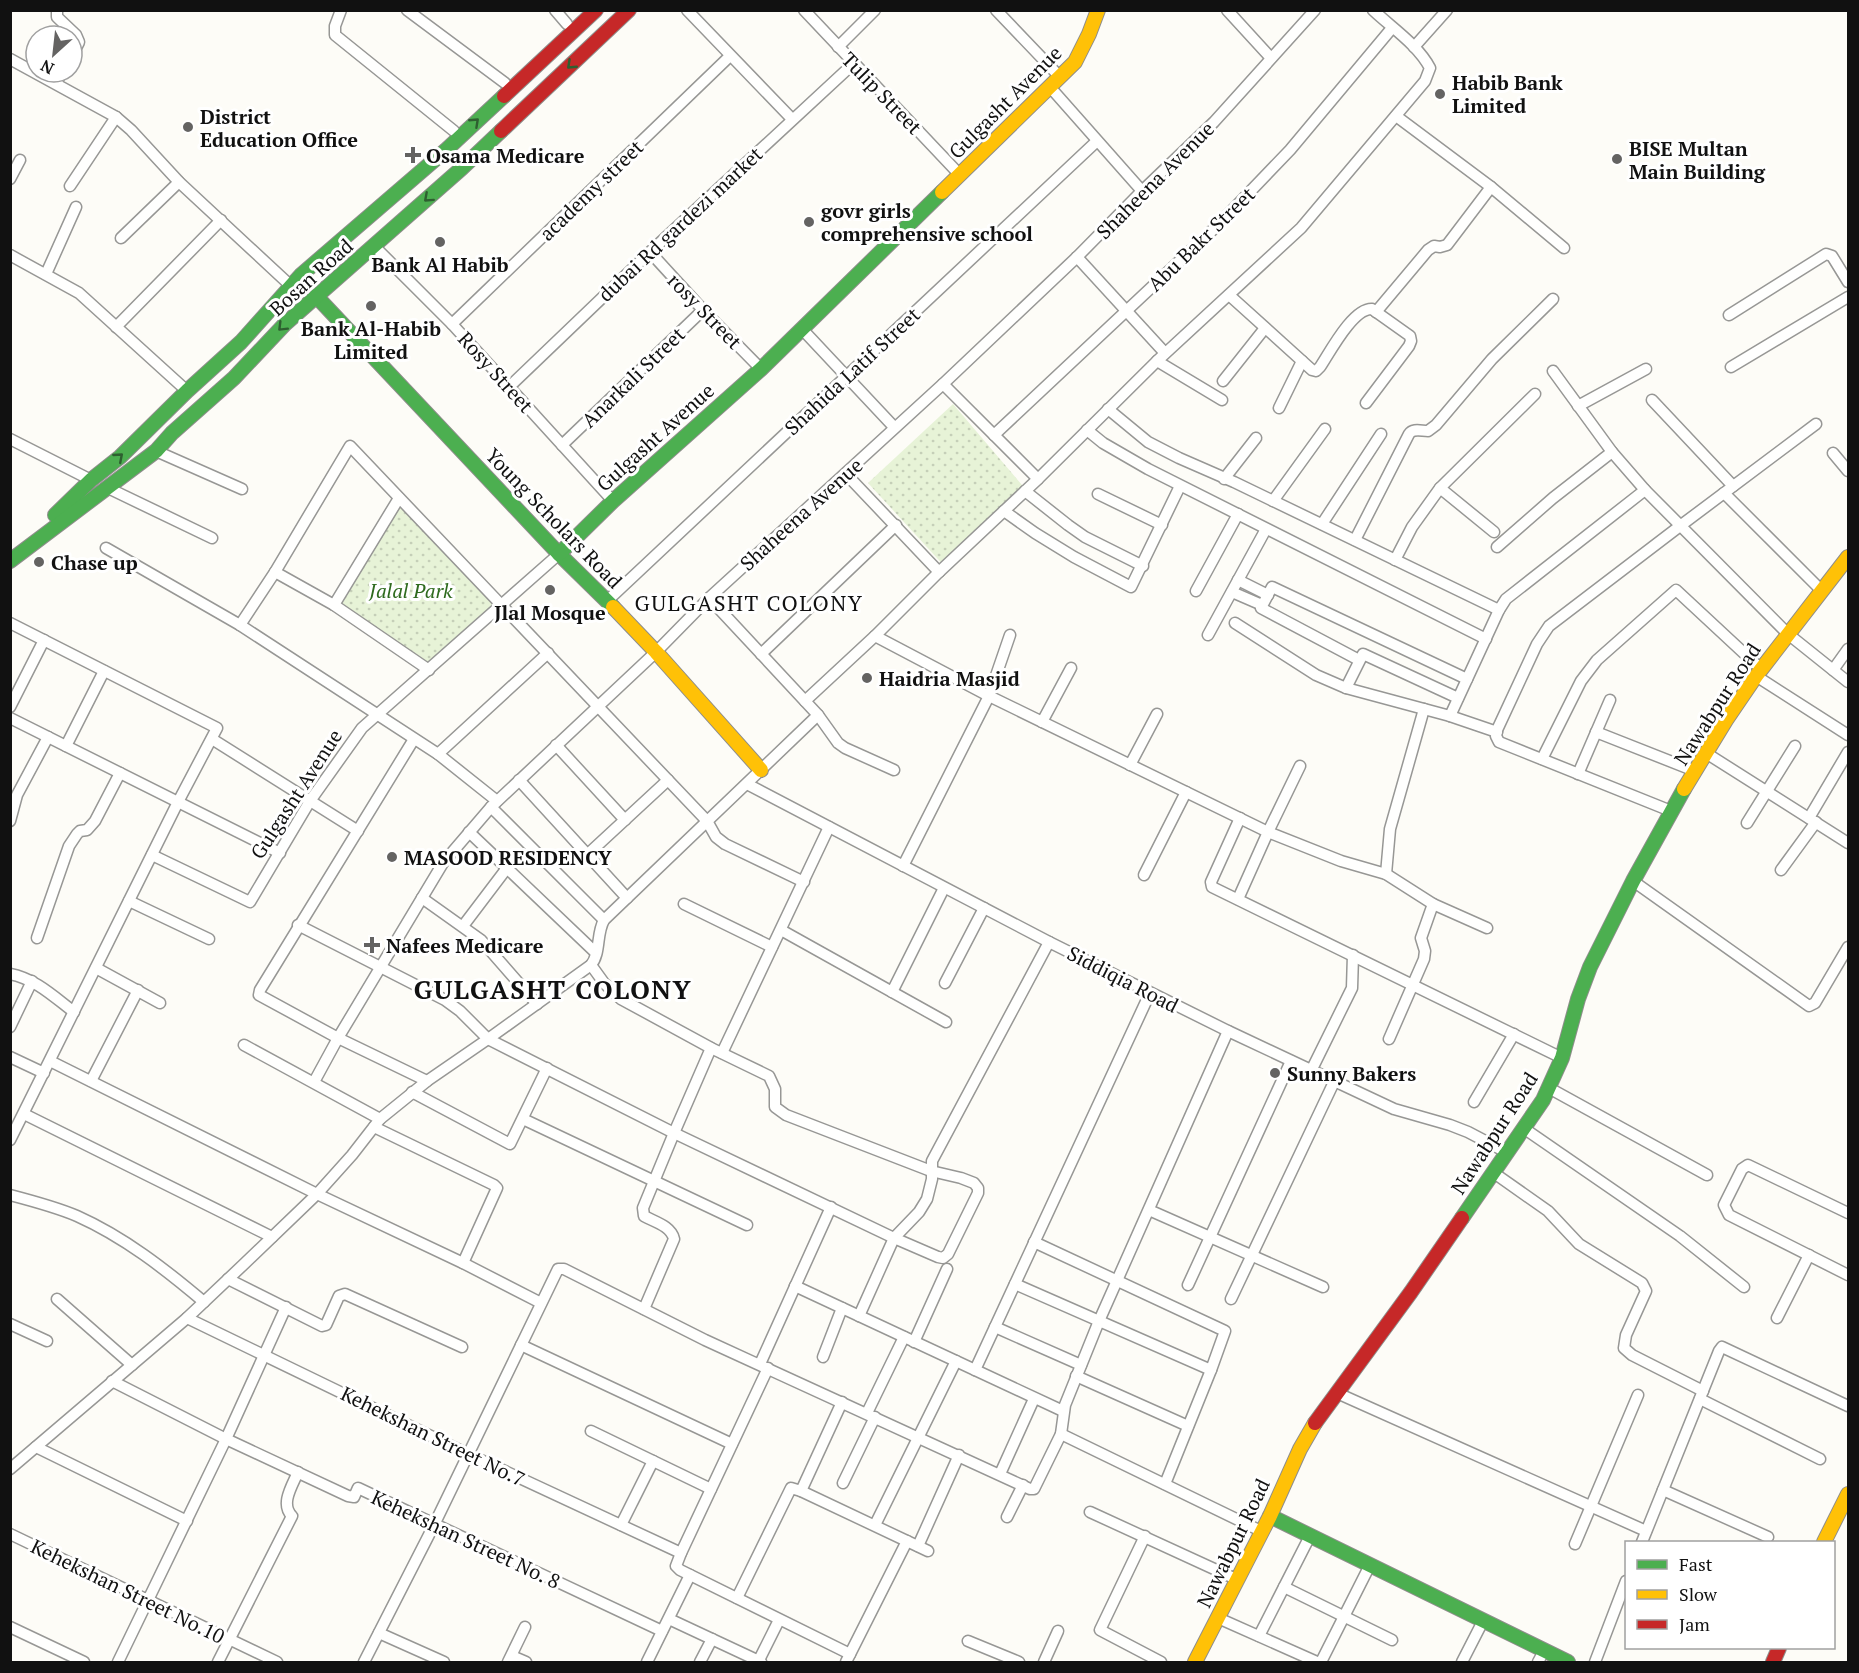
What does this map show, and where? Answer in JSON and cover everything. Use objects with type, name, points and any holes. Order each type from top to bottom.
[{"type":"street","points":[[57,10],[57,17],[64,24]]},
{"type":"street","points":[[340,10],[335,35],[454,131]]},
{"type":"street","points":[[407,10],[505,83]]},
{"type":"street","points":[[555,10],[567,24]]},
{"type":"street","name":"Bosan Road","points":[[10,548],[62,510],[91,480],[120,457],[241,342],[301,275],[446,150],[596,10]]},
{"type":"street","name":"Bosan Road","points":[[10,561],[156,451],[171,433],[234,378],[285,324],[462,168],[628,10]]},
{"type":"street","points":[[687,10],[792,119]]},
{"type":"street","name":"Tulip Street","points":[[804,10],[960,175]]},
{"type":"street","points":[[838,47],[875,10]]},
{"type":"street","points":[[996,10],[1055,82],[1097,141],[1142,191]]},
{"type":"street","name":"Gulgasht Avenue","points":[[152,855],[250,902],[310,801],[362,728],[502,606],[613,501],[761,369],[960,175],[1075,62],[1098,10]]},
{"type":"street","points":[[1227,10],[1271,58]]},
{"type":"street","name":"Shaheena Avenue","points":[[314,1082],[443,863],[494,804],[656,652],[709,598],[846,474],[1077,257],[1214,122],[1315,10]]},
{"type":"street","points":[[805,701],[1038,479],[1161,357],[1301,228],[1396,116],[1428,75],[1430,68],[1414,47],[1373,10]]},
{"type":"street","points":[[1414,47],[1447,10]]},
{"type":"street","points":[[582,23],[598,39]]},
{"type":"street","name":"Abu Bakr Street","points":[[994,435],[1219,224],[1290,150],[1392,28]]},
{"type":"street","name":"academy street","points":[[452,324],[730,56]]},
{"type":"street","points":[[10,59],[24,66]]},
{"type":"street","name":"dubai Rd gardezi market","points":[[509,387],[650,252],[853,64]]},
{"type":"street","points":[[58,84],[116,117],[179,182],[291,286]]},
{"type":"street","points":[[1396,116],[1491,187],[1564,248]]},
{"type":"street","points":[[70,186],[116,117]]},
{"type":"street","name":"Shahida Latif Street","points":[[607,601],[1097,141]]},
{"type":"street","points":[[446,150],[462,168]]},
{"type":"street","points":[[10,179],[20,160]]},
{"type":"street","points":[[120,237],[179,182]]},
{"type":"street","points":[[1376,312],[1428,250],[1434,246],[1447,245],[1491,187]]},
{"type":"street","points":[[46,274],[76,207]]},
{"type":"street","points":[[116,327],[221,220]]},
{"type":"street","name":"Rosy Street","points":[[374,246],[452,324],[613,501]]},
{"type":"street","name":"rosy Street","points":[[650,252],[761,369]]},
{"type":"street","points":[[1729,315],[1826,254],[1832,256],[1848,282]]},
{"type":"street","points":[[10,255],[79,293],[187,391]]},
{"type":"street","points":[[1077,257],[1126,310],[1161,357],[1222,400]]},
{"type":"street","points":[[1229,295],[1302,362],[1316,371],[1353,319],[1367,309],[1372,309],[1410,336],[1411,341],[1366,404]]},
{"type":"street","name":"Young Scholars Road","points":[[316,296],[559,554],[656,652],[761,770]]},
{"type":"street","points":[[1731,367],[1848,297]]},
{"type":"street","points":[[1355,540],[1411,431],[1428,431],[1436,425],[1492,359],[1553,299]]},
{"type":"street","name":"Anarkali Street","points":[[562,445],[703,310]]},
{"type":"street","points":[[1224,381],[1265,328]]},
{"type":"street","points":[[802,329],[894,427]]},
{"type":"street","points":[[1279,408],[1302,362]]},
{"type":"street","points":[[1578,406],[1646,369]]},
{"type":"street","points":[[1552,371],[1612,452],[1645,490],[1788,634],[1848,682]]},
{"type":"street","points":[[943,384],[1038,479]]},
{"type":"street","points":[[1395,560],[1412,527],[1440,488],[1535,394]]},
{"type":"street","points":[[1652,400],[1733,486]]},
{"type":"street","points":[[1108,409],[1148,442],[1499,610]]},
{"type":"street","points":[[1671,811],[1499,742],[1497,732],[1537,644],[1550,626],[1816,424]]},
{"type":"street","points":[[1273,501],[1325,429]]},
{"type":"street","points":[[1087,430],[1103,443],[1148,470],[1486,639]]},
{"type":"street","points":[[1322,524],[1381,434]]},
{"type":"street","points":[[1224,479],[1256,438]]},
{"type":"street","points":[[10,439],[91,480]]},
{"type":"street","points":[[240,625],[275,572],[350,446],[707,821],[716,837],[804,882]]},
{"type":"street","points":[[156,451],[242,489]]},
{"type":"street","points":[[1497,548],[1553,498],[1612,452]]},
{"type":"street","points":[[1833,453],[1848,471]]},
{"type":"street","points":[[846,474],[939,572]]},
{"type":"street","points":[[1004,511],[1074,557],[1129,587],[1133,586],[1180,486]]},
{"type":"street","points":[[108,488],[212,538]]},
{"type":"street","points":[[1440,488],[1494,532]]},
{"type":"street","points":[[1450,716],[1506,599],[1645,490]]},
{"type":"street","points":[[1025,491],[1085,537],[1143,566]]},
{"type":"street","points":[[1724,493],[1822,591]]},
{"type":"street","points":[[1098,494],[1162,525]]},
{"type":"street","points":[[334,605],[399,498]]},
{"type":"street","points":[[1196,591],[1238,514]]},
{"type":"street","points":[[761,654],[896,525]]},
{"type":"street","points":[[1208,635],[1266,529]]},
{"type":"street","points":[[106,548],[240,625],[438,754],[494,804],[604,920]]},
{"type":"street","name":"Nawabpur Road","points":[[1195,1662],[1315,1423],[1508,1154],[1549,1088],[1562,1058],[1586,976],[1671,811],[1758,672],[1848,557]]},
{"type":"street","points":[[275,572],[334,605],[429,670]]},
{"type":"street","points":[[1238,580],[1268,595]]},
{"type":"street","points":[[1262,605],[1273,587],[1467,679]]},
{"type":"street","points":[[1542,759],[1586,673],[1597,660],[1676,590],[1758,672],[1848,735]]},
{"type":"street","points":[[1232,592],[1262,605],[1262,608],[1359,660]]},
{"type":"street","points":[[709,598],[818,715],[838,743],[844,748],[894,770]]},
{"type":"street","points":[[10,623],[215,726],[217,730],[178,802],[10,1140]]},
{"type":"street","points":[[1235,623],[1316,675],[1346,688],[1450,716],[1497,732]]},
{"type":"street","points":[[903,866],[989,696],[1010,635]]},
{"type":"street","points":[[875,636],[989,696],[1268,832],[1341,861],[1386,874],[1433,904],[1487,928]]},
{"type":"street","points":[[10,707],[44,640]]},
{"type":"street","points":[[1833,670],[1848,649]]},
{"type":"street","points":[[438,754],[548,653]]},
{"type":"street","points":[[1346,688],[1364,654],[1458,698]]},
{"type":"street","points":[[1042,722],[1071,668]]},
{"type":"street","points":[[66,746],[104,670]]},
{"type":"street","points":[[1578,774],[1610,700]]},
{"type":"street","points":[[1386,874],[1390,829],[1424,709]]},
{"type":"street","points":[[1130,765],[1157,714]]},
{"type":"street","points":[[12,1466],[187,1318],[317,1194],[377,1123],[412,1092],[591,964],[596,958],[599,930],[604,920],[818,715]]},
{"type":"street","points":[[10,718],[280,853]]},
{"type":"street","points":[[1596,732],[1695,771]]},
{"type":"street","points":[[10,821],[14,795],[48,737]]},
{"type":"street","points":[[212,739],[358,831]]},
{"type":"street","points":[[414,739],[298,925],[259,994],[262,998],[338,1038],[427,1081]]},
{"type":"street","points":[[556,745],[625,820]]},
{"type":"street","points":[[1747,823],[1795,747]]},
{"type":"street","points":[[1781,870],[1812,820],[1848,752]]},
{"type":"street","points":[[1706,753],[1848,843]]},
{"type":"street","points":[[1238,899],[1300,766]]},
{"type":"street","points":[[37,938],[69,846],[77,834],[87,830],[95,822],[120,772]]},
{"type":"street","points":[[519,780],[627,898]]},
{"type":"street","points":[[588,854],[668,780]]},
{"type":"street","name":"Siddiqia Road","points":[[747,784],[1049,942],[1228,1031],[1394,1109],[1468,1132],[1508,1154]]},
{"type":"street","points":[[1144,875],[1186,792]]},
{"type":"street","points":[[1240,818],[1211,885],[1562,1058]]},
{"type":"street","points":[[644,1309],[674,1239],[668,1229],[644,1216],[643,1213],[655,1181],[674,1133],[772,947],[830,828]]},
{"type":"street","points":[[469,832],[596,953]]},
{"type":"street","points":[[463,926],[507,868]]},
{"type":"street","points":[[1633,881],[1809,1006],[1815,1003],[1848,947]]},
{"type":"street","points":[[892,992],[944,888]]},
{"type":"street","points":[[422,897],[481,940],[537,1004]]},
{"type":"street","points":[[129,901],[209,939]]},
{"type":"street","points":[[684,904],[772,947]]},
{"type":"street","points":[[1389,1039],[1424,959],[1425,951],[1421,938],[1433,904]]},
{"type":"street","points":[[945,983],[984,908]]},
{"type":"street","points":[[298,925],[445,1000],[460,1011],[488,1039],[674,1133],[894,1238],[938,1257],[946,1257],[978,1193],[978,1188],[974,1183],[931,1172],[786,1115],[776,1107],[775,1089],[769,1076],[716,1051],[621,999],[604,983],[591,964]]},
{"type":"street","points":[[780,930],[946,1022]]},
{"type":"street","points":[[859,1316],[894,1238],[919,1212],[927,1199],[935,1154],[1049,942]]},
{"type":"street","points":[[1311,1071],[1352,988],[1353,955]]},
{"type":"street","points":[[96,968],[160,1003]]},
{"type":"street","points":[[10,974],[45,988],[74,1012]]},
{"type":"street","points":[[10,1027],[32,981]]},
{"type":"street","points":[[91,1081],[138,990]]},
{"type":"street","points":[[975,1370],[1150,993]]},
{"type":"street","points":[[364,1662],[434,1525],[558,1269],[564,1269],[764,1366],[1034,1489],[1061,1434],[1062,1411],[1099,1321],[1228,1031]]},
{"type":"street","points":[[1474,1102],[1514,1034]]},
{"type":"street","points":[[244,1045],[314,1082],[377,1123],[494,1185],[497,1188],[463,1263]]},
{"type":"street","points":[[10,1057],[44,1073]]},
{"type":"street","points":[[50,1061],[541,1303]]},
{"type":"street","points":[[1188,1285],[1291,1061]]},
{"type":"street","points":[[412,1092],[510,1144],[547,1068]]},
{"type":"street","points":[[1231,1299],[1334,1082]]},
{"type":"street","points":[[1549,1088],[1707,1175]]},
{"type":"street","points":[[24,1113],[272,1237]]},
{"type":"street","points":[[523,1119],[747,1225]]},
{"type":"street","points":[[1525,1128],[1680,1236],[1744,1287]]},
{"type":"street","points":[[1848,1213],[1751,1166],[1743,1167],[1724,1201],[1724,1208],[1729,1215],[1848,1275]]},
{"type":"street","points":[[1494,1173],[1548,1211],[1579,1244],[1642,1283],[1646,1288],[1626,1335],[1623,1348],[1702,1395],[1820,1459]]},
{"type":"street","points":[[10,1195],[46,1205],[103,1229],[154,1262],[204,1302]]},
{"type":"street","points":[[831,1207],[795,1286],[732,1444],[676,1565],[677,1568],[848,1658],[907,1541]]},
{"type":"street","points":[[1149,1210],[1323,1287]]},
{"type":"street","points":[[1034,1242],[1225,1331],[1165,1484]]},
{"type":"street","points":[[1777,1318],[1809,1255]]},
{"type":"street","points":[[843,1483],[871,1415],[947,1269]]},
{"type":"street","points":[[228,1279],[324,1326],[339,1296],[349,1295],[462,1347]]},
{"type":"street","points":[[1015,1284],[1211,1370]]},
{"type":"street","points":[[795,1286],[1062,1411]]},
{"type":"street","points":[[57,1299],[132,1365]]},
{"type":"street","points":[[118,1662],[226,1439],[285,1307]]},
{"type":"street","points":[[823,1357],[843,1308]]},
{"type":"street","name":"Kehekshan Street No.7","points":[[187,1318],[468,1454],[681,1553]]},
{"type":"street","points":[[10,1324],[47,1341]]},
{"type":"street","points":[[995,1327],[1188,1426]]},
{"type":"street","points":[[521,1345],[732,1444]]},
{"type":"street","points":[[1642,1541],[1722,1347],[1848,1406]]},
{"type":"street","points":[[875,1525],[956,1361]]},
{"type":"street","name":"Kehekshan Street No. 8","points":[[112,1381],[226,1439],[348,1496],[354,1497],[358,1488],[662,1631]]},
{"type":"street","points":[[1336,1393],[1646,1532]]},
{"type":"street","points":[[1575,1544],[1638,1395]]},
{"type":"street","points":[[1000,1474],[1033,1401]]},
{"type":"street","points":[[801,1491],[842,1402]]},
{"type":"street","points":[[591,1431],[711,1489]]},
{"type":"street","points":[[1061,1434],[1261,1531]]},
{"type":"street","points":[[36,1447],[187,1521]]},
{"type":"street","points":[[737,1598],[791,1488],[923,1548],[959,1455]]},
{"type":"street","points":[[621,1525],[653,1461]]},
{"type":"street","points":[[218,1662],[292,1516],[288,1512],[287,1499],[298,1472]]},
{"type":"street","points":[[1007,1517],[1023,1485]]},
{"type":"street","points":[[1663,1490],[1768,1538]]},
{"type":"street","points":[[1824,1541],[1848,1494]]},
{"type":"street","points":[[1090,1512],[1236,1579]]},
{"type":"street","points":[[1270,1516],[1483,1621],[1541,1657],[1568,1662]]},
{"type":"street","name":"Kehekshan Street No.10","points":[[10,1534],[277,1662]]},
{"type":"street","points":[[1145,1536],[1100,1630],[1161,1662]]},
{"type":"street","points":[[1259,1636],[1310,1536]]},
{"type":"street","points":[[1218,1618],[1319,1662],[1370,1565]]},
{"type":"street","points":[[647,1662],[690,1575]]},
{"type":"street","points":[[1595,1662],[1625,1584]]},
{"type":"street","points":[[1284,1587],[1392,1640]]},
{"type":"street","points":[[669,1619],[759,1662],[779,1620]]},
{"type":"street","points":[[1461,1662],[1483,1621]]},
{"type":"street","points":[[10,1627],[84,1662]]},
{"type":"street","points":[[525,1627],[510,1659],[526,1662]]},
{"type":"street","points":[[1044,1662],[1058,1631]]},
{"type":"street","points":[[379,1633],[444,1662]]},
{"type":"street","points":[[700,1662],[712,1639]]},
{"type":"street","points":[[968,1641],[1019,1662]]},
{"type":"green space","points":[[953,404],[1028,492],[948,570],[868,483]]},
{"type":"green space","name":"Jalal Park","points":[[399,498],[502,606],[429,670],[334,605]]},
{"type":"traffic: fast","points":[[55,515],[241,342],[301,275],[446,150],[504,96]]},
{"type":"traffic: fast","points":[[10,561],[156,451],[172,433],[234,378],[285,324],[501,131]]},
{"type":"traffic: fast","points":[[559,554],[613,501],[761,369],[942,192]]},
{"type":"traffic: fast","points":[[316,296],[559,554],[613,607]]},
{"type":"traffic: fast","points":[[1462,1218],[1543,1100],[1562,1058],[1578,999],[1590,967],[1633,881],[1684,789]]},
{"type":"traffic: fast","points":[[1270,1516],[1568,1662]]},
{"type":"traffic: slow","points":[[942,192],[1075,62],[1098,10]]},
{"type":"traffic: slow","points":[[1684,789],[1756,676],[1848,557]]},
{"type":"traffic: slow","points":[[613,607],[761,770]]},
{"type":"traffic: slow","points":[[1195,1662],[1315,1423]]},
{"type":"traffic: slow","points":[[1824,1541],[1848,1494]]},
{"type":"traffic: jam","points":[[504,96],[596,10]]},
{"type":"traffic: jam","points":[[501,131],[629,10]]},
{"type":"traffic: jam","points":[[1315,1423],[1462,1218]]},
{"type":"traffic: jam","points":[[1773,1662],[1779,1649]]},
{"type":"place","name":"Habib Bank Limited","points":[[1440,94]]},
{"type":"place","name":"District Education Office","points":[[188,127]]},
{"type":"place","name":"Osama Medicare","points":[[413,155]]},
{"type":"place","name":"BISE Multan Main Building","points":[[1617,159]]},
{"type":"place","name":"govr girls comprehensive school","points":[[809,222]]},
{"type":"place","name":"Bank Al Habib","points":[[440,242]]},
{"type":"place","name":"Bank Al-Habib Limited","points":[[371,306]]},
{"type":"place","name":"Chase up","points":[[39,562]]},
{"type":"place","name":"Jlal Mosque","points":[[550,590]]},
{"type":"place","name":"Haidria Masjid","points":[[867,678]]},
{"type":"place","name":"MASOOD RESIDENCY","points":[[392,857]]},
{"type":"place","name":"Nafees Medicare","points":[[372,945]]},
{"type":"place","name":"Sunny Bakers","points":[[1275,1073]]},
{"type":"district","name":"GULGASHT COLONY","points":[[749,602]]},
{"type":"district","name":"GULGASHT COLONY","points":[[553,989]]}]
